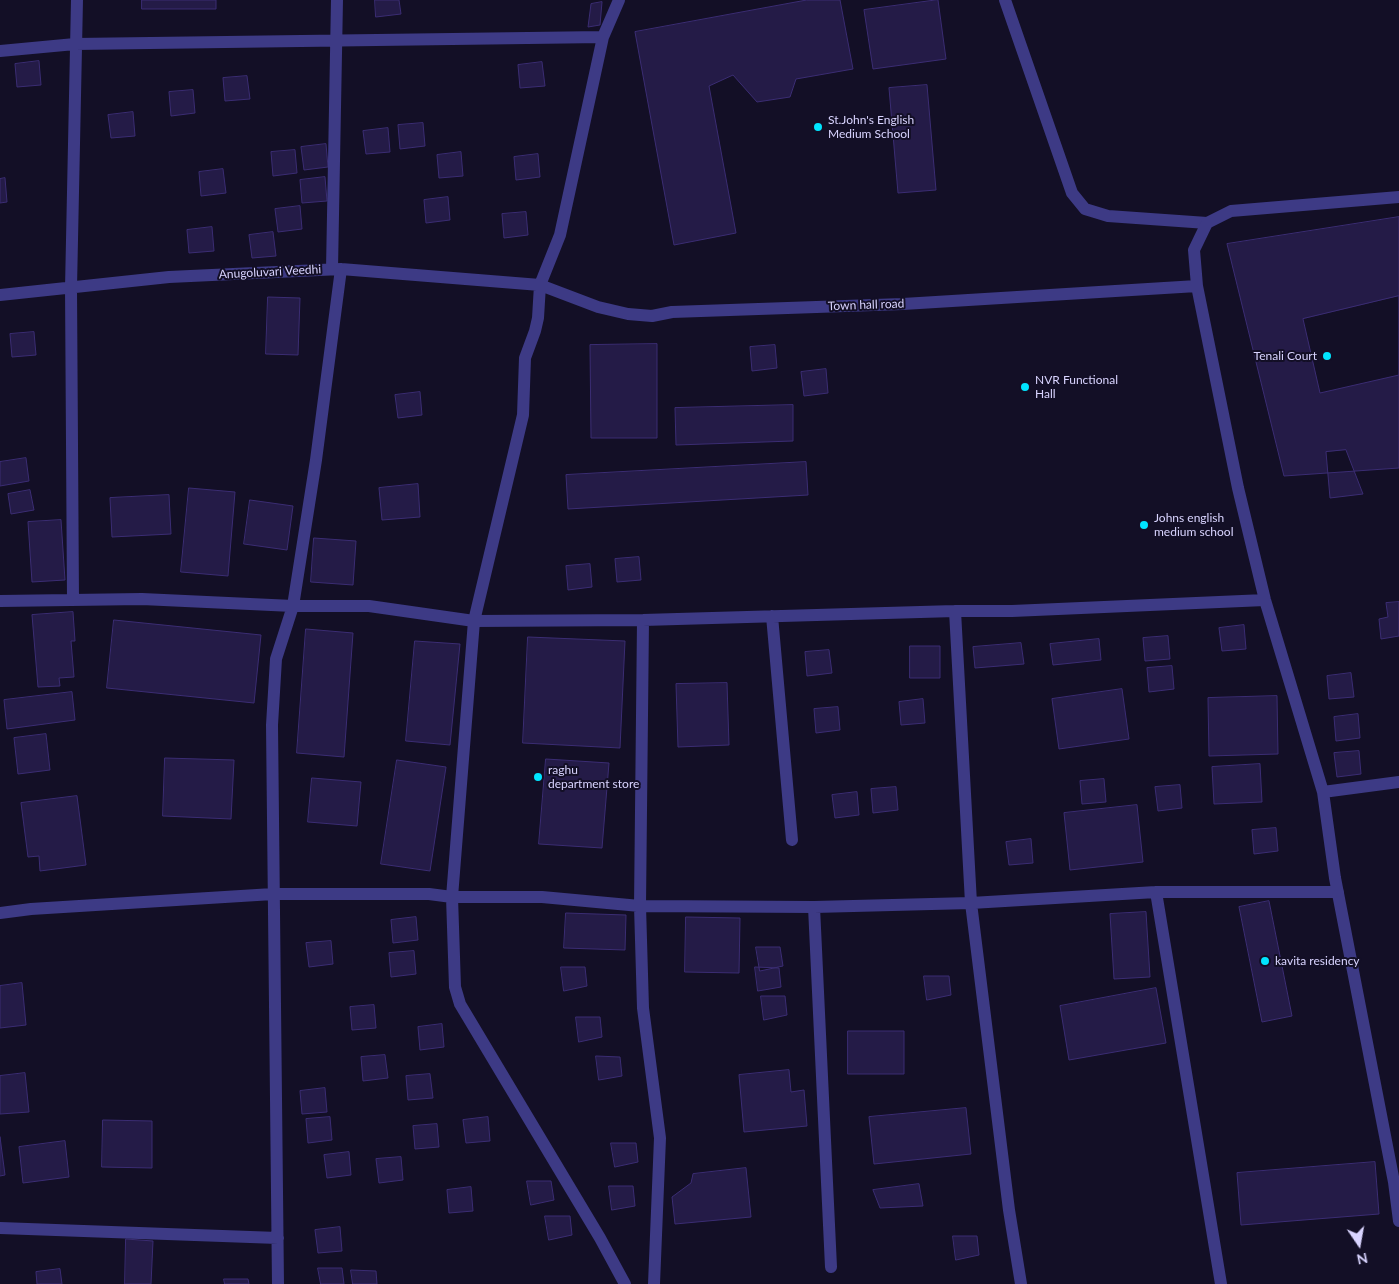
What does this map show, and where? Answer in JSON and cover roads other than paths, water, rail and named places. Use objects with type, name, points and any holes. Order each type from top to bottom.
[{"type":"street","points":[[73,600],[71,288],[77,0]]},
{"type":"street","points":[[278,1284],[272,725],[276,659],[293,606],[317,450],[336,269],[337,0]]},
{"type":"street","points":[[619,0],[603,37],[560,235],[540,285],[535,331],[525,358],[523,415],[474,621],[452,897],[455,988],[460,1004],[600,1238],[625,1284]]},
{"type":"street","points":[[1004,0],[1072,193],[1085,209],[1108,216],[1207,224],[1231,211],[1399,197]]},
{"type":"street","points":[[0,52],[75,44],[603,37]]},
{"type":"street","points":[[1207,224],[1194,250],[1198,286],[1238,488],[1265,600],[1323,792],[1338,892],[1396,1182],[1399,1221]]},
{"type":"street","name":"Anugoluvari Veedhi","points":[[0,295],[168,278],[336,269],[540,285]]},
{"type":"street","name":"Town hall road","points":[[540,285],[598,307],[628,314],[652,316],[672,312],[903,304],[1198,286]]},
{"type":"street","points":[[0,601],[142,599],[293,606],[369,606],[474,621],[643,620],[1012,611],[1265,600]]},
{"type":"street","points":[[955,611],[971,903],[1009,1210],[1021,1284]]},
{"type":"street","points":[[772,616],[792,840]]},
{"type":"street","points":[[643,620],[640,906],[643,1008],[660,1138],[654,1284]]},
{"type":"street","points":[[1323,792],[1399,782]]},
{"type":"street","points":[[0,913],[31,909],[273,894],[429,894],[452,897],[542,898],[640,906],[814,907],[971,903],[1156,892],[1338,892]]},
{"type":"street","points":[[1156,892],[1221,1284]]},
{"type":"street","points":[[814,907],[831,1267]]},
{"type":"street","points":[[0,1228],[278,1238]]},
{"type":"place","name":"St.John's English Medium School","points":[[818,127]]},
{"type":"place","name":"Tenali Court","points":[[1327,356]]},
{"type":"place","name":"NVR Functional Hall","points":[[1025,387]]},
{"type":"place","name":"Johns english medium school","points":[[1144,525]]},
{"type":"place","name":"raghu department store","points":[[538,777]]},
{"type":"place","name":"kavita residency","points":[[1265,961]]}]
